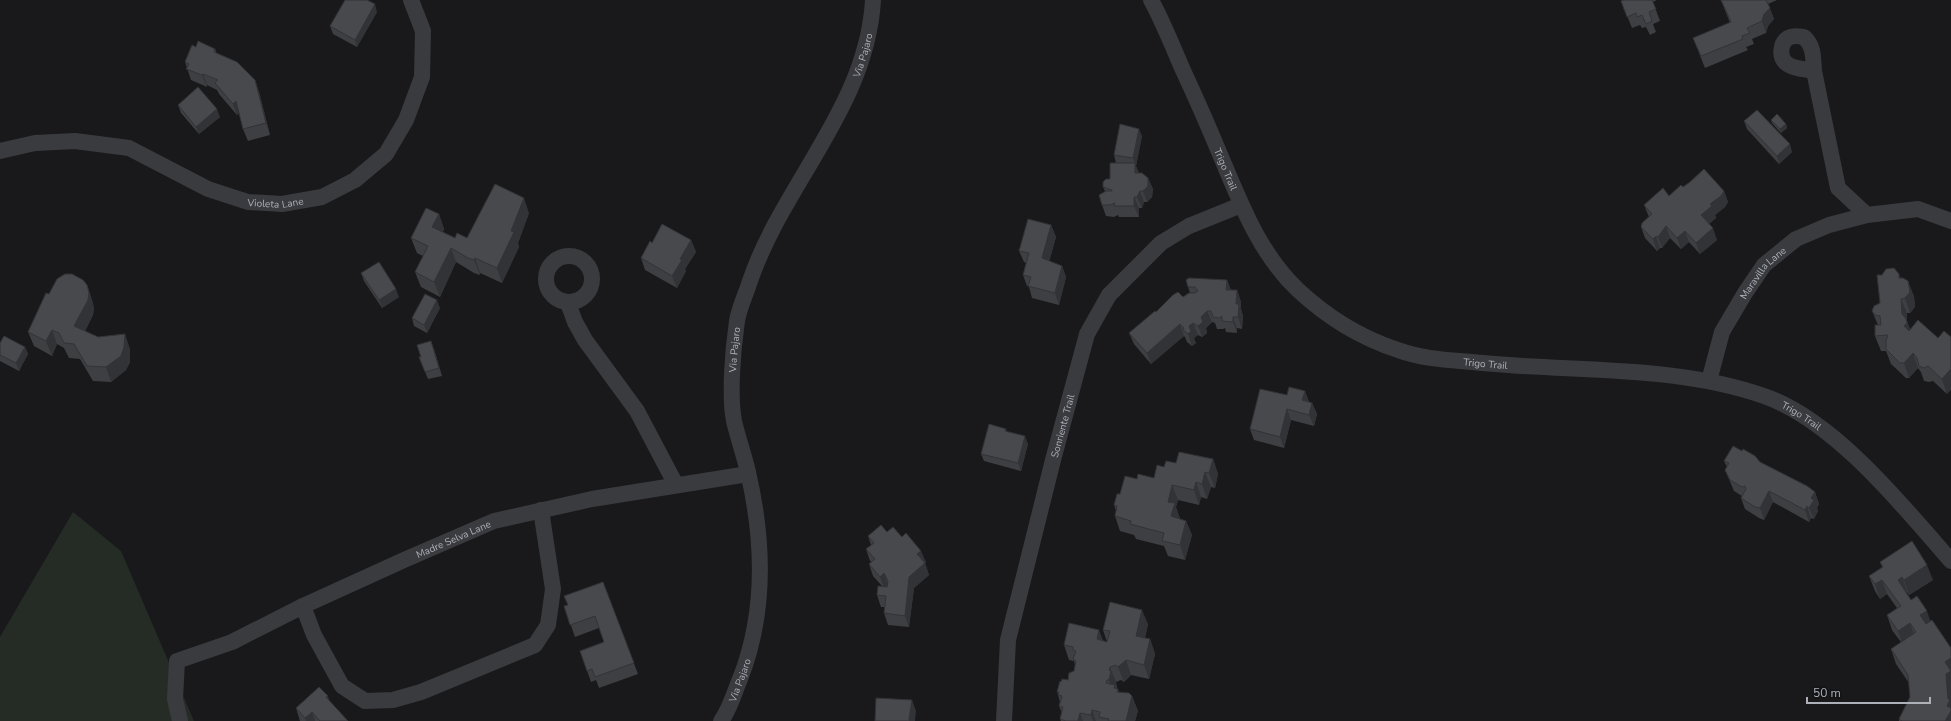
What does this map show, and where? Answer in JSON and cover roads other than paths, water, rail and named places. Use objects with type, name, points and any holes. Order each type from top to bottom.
[{"type":"street","name":"Violeta Lane","points":[[0,152],[35,143],[75,141],[121,147],[136,151],[208,189],[248,202],[282,204],[322,197],[355,180],[386,154],[406,120],[422,77],[423,31],[412,0]]},
{"type":"street","name":"Via Pajaro","points":[[721,721],[747,661],[757,617],[761,569],[757,522],[748,474],[734,419],[733,368],[737,319],[758,259],[790,198],[845,103],[863,56],[873,0]]},
{"type":"street","name":"Trigo Trail","points":[[1151,0],[1255,235],[1276,265],[1298,290],[1325,312],[1359,334],[1400,351],[1432,358],[1497,364],[1651,374],[1709,381],[1765,396],[1812,421],[1848,450],[1951,561]]},
{"type":"street","points":[[1814,71],[1838,188],[1867,214]]},
{"type":"street","name":"Sonriente Trail","points":[[1004,721],[1008,640],[1052,460],[1087,334],[1109,295],[1161,243],[1189,226],[1241,205]]},
{"type":"street","name":"Maravilla Lane","points":[[1709,381],[1722,332],[1764,266],[1796,239],[1828,226],[1867,214],[1918,209],[1951,221]]},
{"type":"street","points":[[568,303],[575,322],[585,340],[637,411],[676,485]]},
{"type":"street","name":"Madre Selva Lane","points":[[180,721],[175,699],[177,661],[232,642],[303,606],[404,560],[494,521],[592,499],[748,474]]},
{"type":"street","points":[[303,606],[314,634],[342,686],[365,701],[393,700],[421,692],[535,645],[548,625],[553,589],[542,510]]}]
